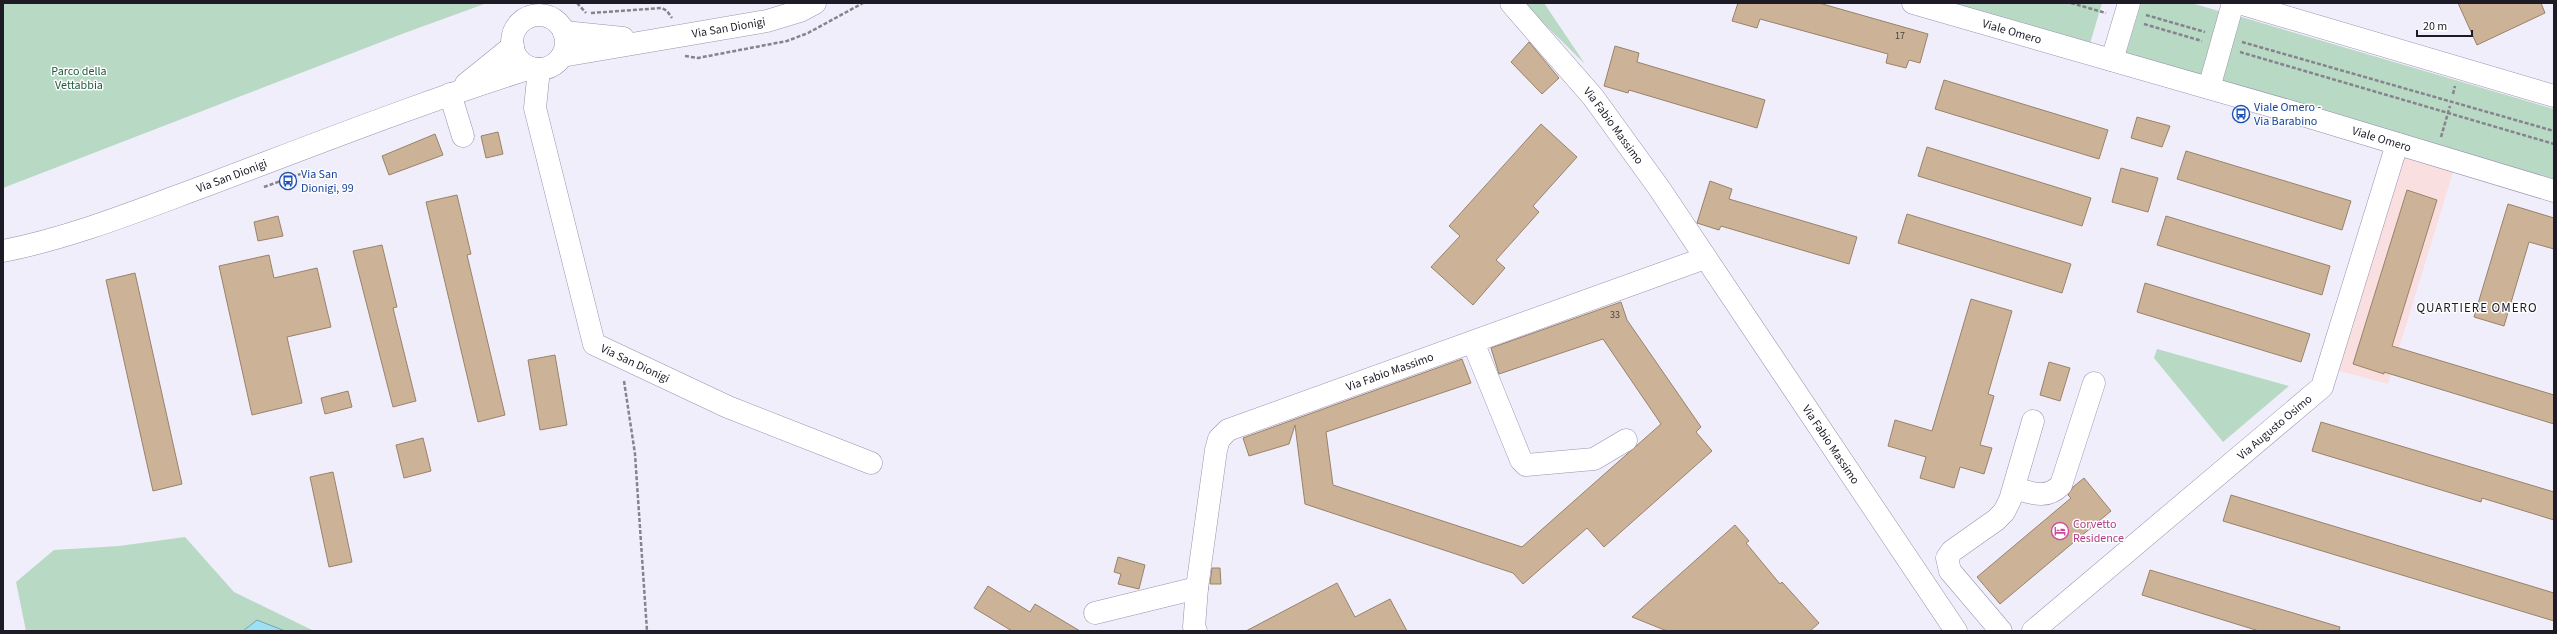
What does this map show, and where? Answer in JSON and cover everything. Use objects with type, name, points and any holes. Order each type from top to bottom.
[{"type":"street","name":"Via San Dionigi","points":[[3,251],[38,244],[123,216],[454,92],[553,65],[562,56],[640,41],[767,21],[800,11],[815,3]]},
{"type":"street","name":"Via Fabio Massimo","points":[[1511,3],[1593,97],[1659,188],[1956,631]]},
{"type":"street","name":"Viale Omero","points":[[1912,3],[2209,88],[2554,191]]},
{"type":"street","points":[[2209,88],[2233,3]]},
{"type":"street","points":[[2239,3],[2554,96]]},
{"type":"street","points":[[2112,60],[2136,8]]},
{"type":"street","name":"Via San Dionigi","points":[[454,92],[513,46],[516,29],[530,10],[541,16],[554,18],[640,41]]},
{"type":"street","points":[[554,18],[566,44],[562,56]]},
{"type":"street","points":[[513,46],[519,60],[535,69]]},
{"type":"street","name":"Via San Dionigi","points":[[535,69],[535,108],[594,344],[728,407],[871,463]]},
{"type":"street","points":[[454,92],[463,136]]},
{"type":"street","name":"Via Augusto Osimo","points":[[2033,631],[2322,387],[2397,144]]},
{"type":"street","name":"Via Fabio Massimo","points":[[1196,631],[1194,627],[1197,588],[1216,450],[1219,439],[1228,430],[1705,258]]},
{"type":"street","points":[[1473,342],[1520,460],[1526,465],[1594,459],[1626,440]]},
{"type":"street","points":[[2014,488],[2038,495],[2047,495],[2054,492],[2061,485],[2094,383]]},
{"type":"street","points":[[2001,631],[1950,571],[1947,558],[1952,551],[2004,512],[2014,488],[2033,421]]},
{"type":"street","points":[[1095,613],[1197,588]]},
{"type":"path","points":[[577,3],[586,13],[664,9],[669,13],[673,23]]},
{"type":"path","points":[[2071,3],[2109,14]]},
{"type":"path","points":[[2136,8],[2211,33]]},
{"type":"path","points":[[2140,23],[2207,42]]},
{"type":"path","points":[[2236,40],[2554,131]]},
{"type":"path","points":[[2233,50],[2447,114],[2554,144]]},
{"type":"path","points":[[2440,140],[2450,106]]},
{"type":"path","points":[[261,188],[309,172]]},
{"type":"path","points":[[620,356],[635,454],[647,631]]},
{"type":"shaded area","points":[[2400,149],[2455,166],[2388,384],[2332,369]]},
{"type":"green space","name":"Parco della Vettabbia","points":[[3,3],[487,3],[402,34],[3,188]]},
{"type":"green space","points":[[1523,3],[1544,3],[1585,64]]},
{"type":"green space","points":[[1937,3],[2102,3],[2089,47]]},
{"type":"green space","points":[[2141,3],[2191,3],[2226,13],[2207,80],[2125,56]]},
{"type":"green space","points":[[2238,16],[2554,109],[2554,182],[2217,84]]},
{"type":"green space","points":[[2157,349],[2289,386],[2223,442],[2154,358]]},
{"type":"green space","points":[[185,537],[234,592],[314,631],[26,631],[16,582],[54,550],[119,546]]},
{"type":"water","points":[[257,620],[285,631],[243,631]]},
{"type":"building","points":[[1738,3],[1819,3],[1928,34],[1920,63],[1909,60],[1906,68],[1886,63],[1888,54],[1760,19],[1757,28],[1732,21]]},
{"type":"building","points":[[2458,3],[2541,3],[2545,13],[2477,45]]},
{"type":"building","points":[[1529,42],[1559,78],[1542,94],[1511,62]]},
{"type":"building","points":[[1615,46],[1639,53],[1637,62],[1765,100],[1757,128],[1629,90],[1628,93],[1604,86]]},
{"type":"building","points":[[1944,80],[2108,130],[2099,159],[1935,109]]},
{"type":"building","points":[[2137,117],[2170,126],[2162,147],[2131,138]]},
{"type":"building","points":[[1541,124],[1577,157],[1533,206],[1539,212],[1496,260],[1505,268],[1473,305],[1431,267],[1460,236],[1449,226]]},
{"type":"building","points":[[498,132],[503,154],[486,158],[481,136]]},
{"type":"building","points":[[435,134],[443,155],[389,175],[382,156]]},
{"type":"building","points":[[1927,147],[2091,198],[2082,226],[1918,176]]},
{"type":"building","points":[[2186,151],[2351,201],[2342,230],[2177,179]]},
{"type":"building","points":[[2121,168],[2158,178],[2148,212],[2112,202]]},
{"type":"building","points":[[1710,181],[1732,189],[1729,199],[1857,237],[1849,264],[1721,226],[1719,230],[1697,223]]},
{"type":"building","points":[[2407,190],[2437,200],[2392,346],[2554,395],[2554,424],[2384,372],[2384,374],[2353,364]]},
{"type":"building","points":[[457,195],[471,254],[467,255],[505,415],[478,422],[426,202]]},
{"type":"building","points":[[2508,204],[2554,218],[2554,249],[2529,242],[2504,326],[2474,317]]},
{"type":"building","points":[[1907,214],[2071,264],[2062,293],[1898,243]]},
{"type":"building","points":[[278,216],[283,236],[258,241],[254,222]]},
{"type":"building","points":[[2166,216],[2330,266],[2322,295],[2157,245]]},
{"type":"building","points":[[382,245],[397,307],[393,308],[416,401],[393,407],[353,251]]},
{"type":"building","points":[[269,255],[274,278],[317,268],[331,327],[287,337],[302,403],[252,415],[219,266]]},
{"type":"building","points":[[135,273],[182,484],[153,491],[106,280]]},
{"type":"building","points":[[2145,283],[2310,334],[2301,362],[2137,312]]},
{"type":"building","points":[[1971,299],[2012,311],[1988,394],[1994,396],[1980,445],[1992,448],[1984,474],[1960,467],[1954,488],[1920,478],[1926,457],[1888,446],[1895,420],[1932,431]]},
{"type":"building","points":[[1621,302],[1627,320],[1701,427],[1696,432],[1712,451],[1604,547],[1587,528],[1523,584],[1513,573],[1305,504],[1295,425],[1289,444],[1249,456],[1243,438],[1462,359],[1471,383],[1326,432],[1333,485],[1522,547],[1661,424],[1603,339],[1499,374],[1491,348]]},
{"type":"building","points":[[555,355],[567,425],[540,430],[528,360]]},
{"type":"building","points":[[2049,362],[2070,368],[2060,401],[2040,395]]},
{"type":"building","points":[[348,391],[352,407],[325,414],[321,398]]},
{"type":"building","points":[[2321,422],[2554,492],[2554,520],[2482,498],[2481,502],[2312,451]]},
{"type":"building","points":[[423,438],[431,471],[404,478],[396,445]]},
{"type":"building","points":[[333,472],[352,562],[329,567],[310,477]]},
{"type":"building","points":[[2084,478],[2111,511],[2000,604],[1977,577],[2071,498],[2068,495],[2073,487]]},
{"type":"building","points":[[2231,495],[2554,593],[2554,621],[2223,521]]},
{"type":"building","points":[[1735,525],[1749,541],[1746,543],[1780,584],[1782,582],[1819,623],[1810,631],[1667,631],[1632,617]]},
{"type":"building","points":[[1118,557],[1145,565],[1139,589],[1118,584],[1121,574],[1114,572]]},
{"type":"building","points":[[1212,568],[1220,568],[1221,584],[1210,584]]},
{"type":"building","points":[[2150,570],[2340,627],[2339,631],[2259,631],[2142,595]]},
{"type":"building","points":[[1337,583],[1355,617],[1390,599],[1407,631],[1246,631]]},
{"type":"building","points":[[988,586],[1030,612],[1035,604],[1080,631],[1012,631],[974,608]]},
{"type":"place","name":"Viale Omero - Via Barabino","points":[[2241,114]]},
{"type":"place","name":"Via San Dionigi, 99","points":[[288,181]]},
{"type":"place","name":"Corvetto Residence","points":[[2060,531]]},
{"type":"district","name":"QUARTIERE OMERO","points":[[2477,307]]}]
